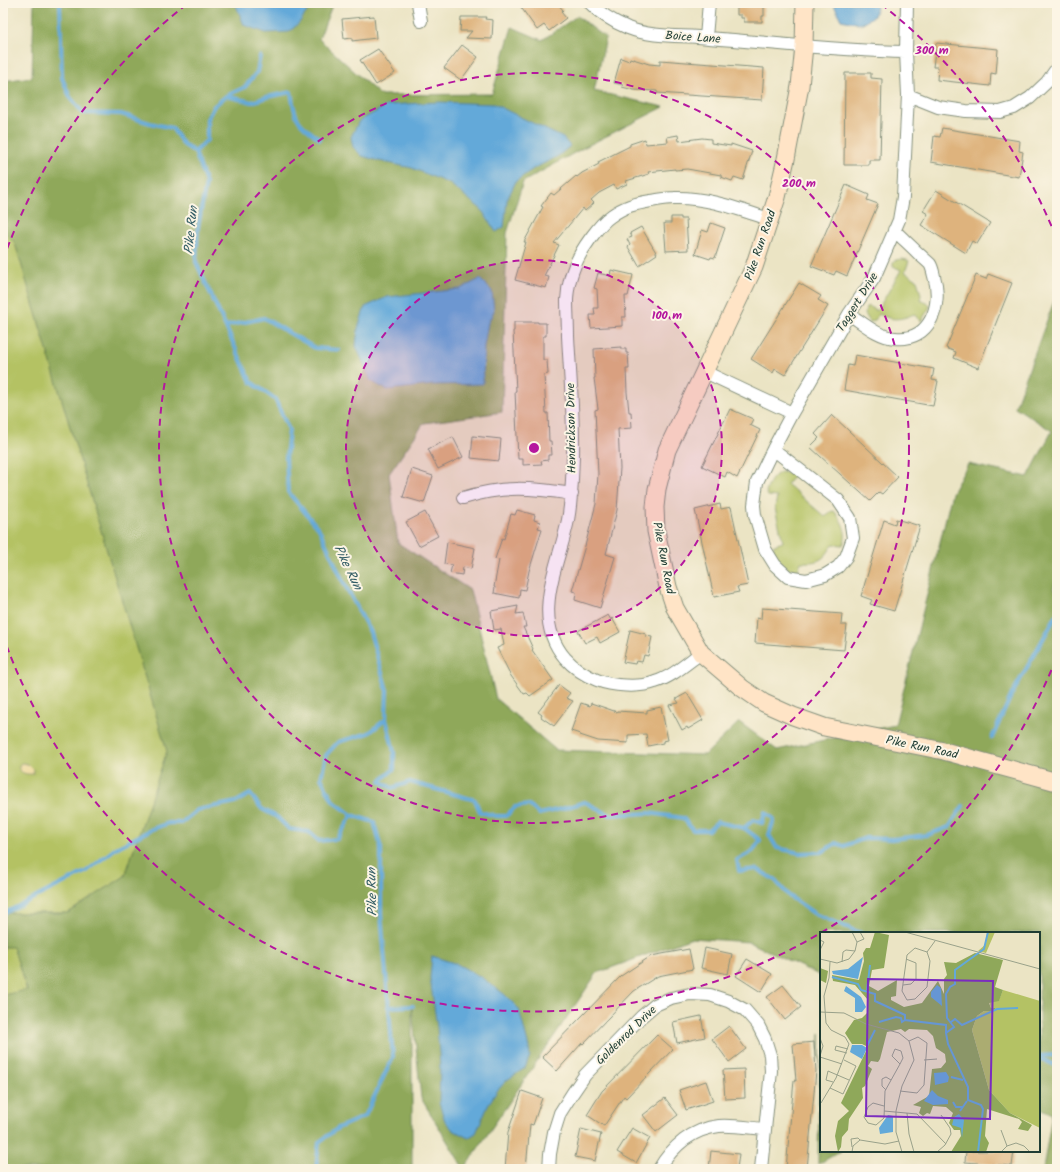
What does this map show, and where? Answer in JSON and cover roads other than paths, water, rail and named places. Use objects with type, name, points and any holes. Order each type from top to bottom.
[{"type":"street","points":[[418,3],[421,21]]},
{"type":"street","name":"Boice Lane","points":[[590,3],[606,16],[628,28],[674,37],[906,52]]},
{"type":"street","points":[[706,38],[709,3]]},
{"type":"street","name":"Pike Run Road","points":[[806,3],[800,86],[777,197],[754,267],[667,450],[657,488],[655,507],[656,531],[668,587],[675,608],[701,653],[742,688],[764,703],[793,716],[824,727],[944,751],[1057,782]]},
{"type":"street","name":"Taggert Drive","points":[[773,449],[838,500],[850,518],[853,538],[846,557],[838,567],[825,575],[806,580],[788,578],[775,565],[765,549],[755,515],[754,505],[757,482],[773,449],[792,414],[849,314],[874,278],[899,220],[904,197],[908,95],[906,52],[907,3]]},
{"type":"street","points":[[908,95],[938,107],[966,112],[1000,112],[1014,108],[1030,98],[1047,82],[1057,68]]},
{"type":"street","name":"Hendrickson Drive","points":[[701,653],[668,676],[654,683],[625,686],[601,682],[587,676],[573,666],[558,649],[552,639],[548,601],[550,587],[568,521],[572,494],[573,453],[567,300],[570,274],[580,252],[602,224],[610,216],[632,204],[672,198],[687,198],[719,203],[769,219]]},
{"type":"street","points":[[849,314],[878,333],[893,338],[910,337],[923,331],[930,321],[935,311],[938,294],[930,265],[894,230]]},
{"type":"street","points":[[705,372],[792,414]]},
{"type":"street","points":[[463,498],[502,489],[531,488],[572,494]]},
{"type":"street","name":"Goldenrod Drive","points":[[549,1169],[554,1132],[560,1114],[585,1075],[642,1016],[655,1005],[671,998],[690,994],[710,995],[728,1001],[745,1010],[758,1025],[765,1039],[770,1055],[771,1072],[761,1169]]},
{"type":"street","points":[[659,1169],[669,1154],[680,1142],[701,1131],[718,1126],[765,1130]]},
{"type":"water","points":[[235,3],[313,3],[299,23],[289,32],[266,33],[244,25]]},
{"type":"water","points":[[833,3],[878,3],[874,16],[861,24],[841,20]]},
{"type":"water","points":[[440,102],[494,104],[563,138],[570,146],[558,156],[533,169],[516,181],[507,200],[504,227],[496,232],[481,209],[450,184],[412,168],[362,156],[353,147],[351,137],[359,121],[388,105]]},
{"type":"water","points":[[480,279],[492,291],[494,311],[488,323],[484,346],[483,384],[432,385],[387,390],[371,381],[356,346],[358,328],[365,307],[387,297],[460,289]]},
{"type":"water","points":[[432,956],[457,964],[481,977],[504,994],[519,1009],[529,1048],[530,1056],[525,1068],[507,1080],[497,1091],[488,1105],[476,1133],[468,1138],[453,1130],[445,1121],[439,1103],[440,1066],[437,1027],[430,978]]},
{"type":"waterway","name":"Pike Run","points":[[60,3],[62,78],[70,97],[83,113],[121,114],[172,128],[184,145],[195,152],[206,183],[198,227],[196,262],[251,382],[275,399],[289,430],[286,458],[288,492],[319,529],[343,581],[370,632],[387,690],[386,719],[369,733],[338,742],[326,755],[321,778],[333,801],[352,815],[374,822],[381,848],[381,914],[393,1057],[365,1116],[338,1128],[319,1142],[316,1169]]},
{"type":"waterway","points":[[195,152],[207,140],[207,119],[214,106],[226,96],[245,87],[257,72],[260,56]]},
{"type":"waterway","points":[[226,96],[252,102],[291,92],[294,109],[298,120],[306,129],[320,139]]},
{"type":"waterway","points":[[226,326],[264,318],[315,348],[339,350]]},
{"type":"waterway","points":[[992,738],[1011,696],[1057,614]]},
{"type":"waterway","points":[[386,719],[394,752],[394,769],[380,781],[392,788],[410,782],[475,800],[480,812],[496,816],[506,816],[515,807],[529,805],[539,814],[585,802],[610,815],[649,813],[683,818],[693,830],[708,830],[717,822],[744,828],[760,840],[753,851],[737,860],[739,871],[757,869],[775,880],[789,896],[815,914],[859,932]]},
{"type":"waterway","points":[[3,914],[87,871],[116,848],[152,829],[169,823],[181,823],[197,810],[236,802],[250,794],[262,809],[277,817],[289,829],[309,832],[319,841],[337,839],[352,815]]},
{"type":"waterway","points":[[744,828],[753,820],[762,823],[765,812],[774,819],[769,835],[777,848],[800,853],[822,852],[836,843],[844,846],[866,838],[892,839],[927,835],[949,827],[963,806]]},
{"type":"waterway","points":[[388,1007],[413,1006]]},
{"type":"waterway","points":[[1040,1056],[1057,1055]]},
{"type":"waterway","points":[[1040,1058],[1057,1066]]}]
